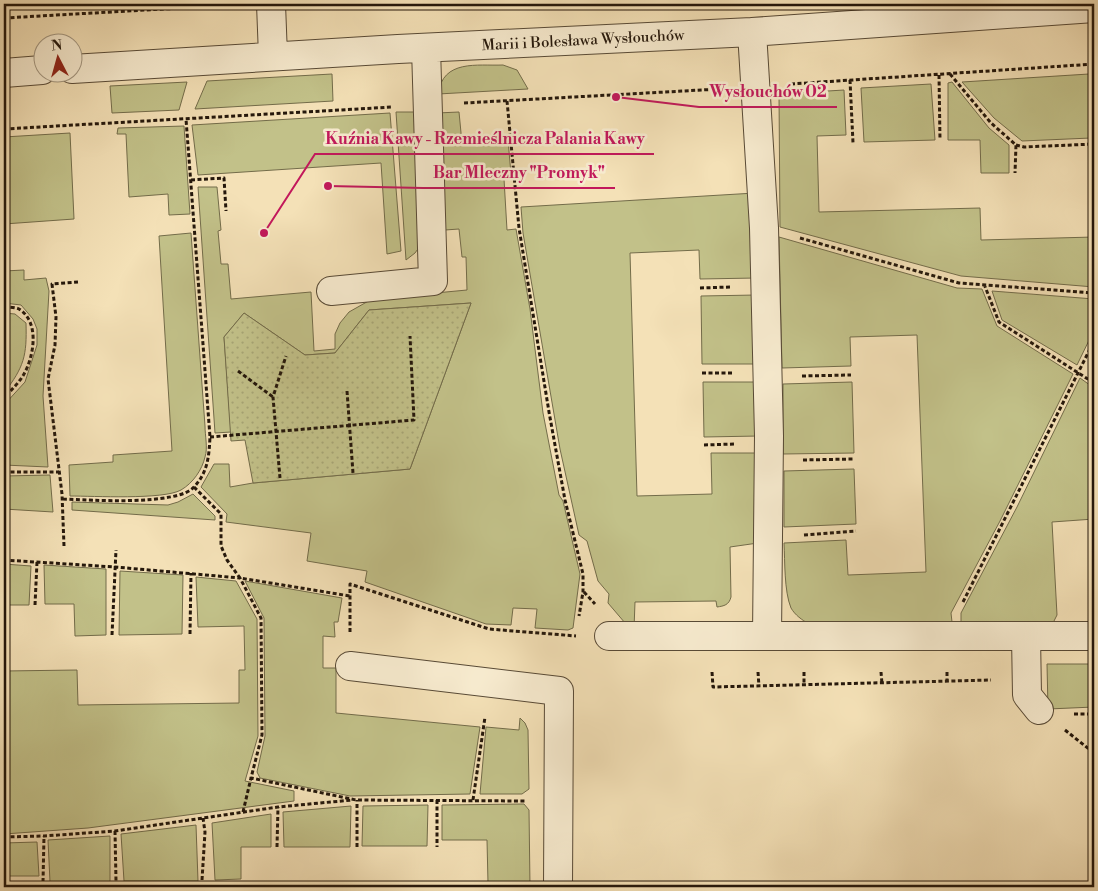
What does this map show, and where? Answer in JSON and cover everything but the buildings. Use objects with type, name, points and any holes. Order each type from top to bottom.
[{"type":"street","points":[[271,4],[274,56]]},
{"type":"street","name":"Marii i Bolesława Wysłouchów","points":[[82,68],[274,56],[752,32],[1018,8],[1094,8]]},
{"type":"street","points":[[752,32],[764,228],[768,461],[767,636]]},
{"type":"street","points":[[331,291],[433,281],[426,48]]},
{"type":"street","points":[[4,73],[32,71]]},
{"type":"street","points":[[609,636],[1094,636]]},
{"type":"street","points":[[1026,636],[1027,695],[1039,710]]},
{"type":"street","points":[[350,666],[559,691],[558,887]]},
{"type":"path","points":[[4,18],[241,4]]},
{"type":"path","points":[[4,129],[754,87],[1094,64],[1094,149]]},
{"type":"path","points":[[949,74],[992,123],[1016,145],[1024,147],[1094,144]]},
{"type":"path","points":[[938,75],[940,140]]},
{"type":"path","points":[[850,80],[853,143]]},
{"type":"path","points":[[507,101],[519,228],[548,412],[565,500],[583,574],[584,592],[579,618]]},
{"type":"path","points":[[62,499],[125,501],[161,498],[185,493],[194,487],[208,463],[210,437],[186,119]]},
{"type":"path","points":[[1015,173],[1016,145]]},
{"type":"path","points":[[191,180],[224,178],[226,211]]},
{"type":"path","points":[[764,228],[959,283],[1094,293]]},
{"type":"path","points":[[64,546],[62,499],[48,379],[55,345],[56,317],[52,284],[78,282]]},
{"type":"path","points":[[984,284],[999,322],[1094,383]]},
{"type":"path","points":[[4,307],[19,309],[30,320],[33,345],[24,373],[4,398]]},
{"type":"path","points":[[210,437],[414,420],[410,336]]},
{"type":"path","points":[[961,605],[1094,341]]},
{"type":"path","points":[[280,478],[273,397],[286,356]]},
{"type":"path","points":[[238,371],[273,397]]},
{"type":"path","points":[[767,377],[851,375]]},
{"type":"path","points":[[347,391],[354,473]]},
{"type":"path","points":[[768,461],[854,459]]},
{"type":"path","points":[[4,472],[59,472]]},
{"type":"path","points":[[194,487],[221,514],[221,546],[227,560],[240,578],[261,618],[262,735],[242,812]]},
{"type":"path","points":[[805,535],[856,531]]},
{"type":"path","points":[[112,635],[116,550]]},
{"type":"path","points":[[4,560],[115,566],[240,578],[350,596]]},
{"type":"path","points":[[35,605],[37,562]]},
{"type":"path","points":[[190,634],[191,573]]},
{"type":"path","points":[[350,666],[350,584],[489,629],[576,636],[578,627]]},
{"type":"path","points":[[711,636],[713,687],[1026,680]]},
{"type":"path","points":[[473,800],[490,682]]},
{"type":"path","points":[[251,778],[356,800]]},
{"type":"path","points":[[356,800],[357,847]]},
{"type":"path","points":[[4,837],[44,836],[115,830],[278,807],[356,800],[558,801]]},
{"type":"path","points":[[436,800],[437,847]]},
{"type":"path","points":[[278,807],[278,847]]},
{"type":"path","points":[[202,880],[203,818]]},
{"type":"path","points":[[115,830],[116,881]]},
{"type":"path","points":[[43,882],[44,836]]},
{"type":"shaded area","points":[[4,4],[90,4],[4,9]]},
{"type":"shaded area","points":[[472,65],[503,65],[517,70],[528,89],[438,94],[441,83],[454,70]]},
{"type":"shaded area","points":[[332,74],[333,101],[195,109],[207,81]]},
{"type":"shaded area","points":[[1089,74],[1091,138],[1022,141],[994,118],[962,82]]},
{"type":"shaded area","points":[[187,82],[179,110],[112,113],[110,86]]},
{"type":"shaded area","points":[[952,82],[989,128],[1009,145],[1009,173],[981,173],[980,140],[948,140],[948,83]]},
{"type":"shaded area","points":[[931,84],[935,140],[864,142],[861,88]]},
{"type":"shaded area","points":[[844,90],[846,135],[817,136],[819,212],[980,208],[981,240],[1094,237],[1094,287],[961,276],[780,227],[779,94]]},
{"type":"shaded area","points":[[396,112],[415,112],[420,246],[406,260]]},
{"type":"shaded area","points":[[459,112],[462,143],[508,140],[511,174],[504,179],[507,230],[516,229],[530,309],[543,413],[559,495],[563,501],[580,574],[573,628],[568,630],[535,628],[537,609],[513,608],[511,625],[486,624],[365,582],[367,571],[307,561],[311,533],[226,522],[227,514],[201,487],[214,464],[229,464],[230,487],[253,483],[410,469],[471,303],[369,310],[335,353],[305,355],[244,313],[224,337],[231,432],[215,433],[198,187],[217,187],[221,230],[218,231],[221,264],[228,264],[231,299],[311,292],[314,351],[335,349],[335,334],[340,323],[349,312],[372,299],[467,290],[466,257],[462,257],[459,229],[445,230],[437,113]]},
{"type":"shaded area","points":[[390,113],[401,251],[387,254],[381,163],[198,175],[192,125]]},
{"type":"shaded area","points":[[184,126],[190,214],[169,215],[168,194],[129,197],[126,134],[117,134],[118,128]]},
{"type":"shaded area","points":[[70,133],[74,219],[4,224],[4,137]]},
{"type":"shaded area","points":[[755,193],[756,278],[700,279],[699,250],[630,253],[637,496],[712,494],[711,453],[758,453],[758,543],[730,547],[731,597],[729,602],[724,606],[717,607],[716,601],[635,602],[634,629],[631,630],[608,603],[609,594],[598,581],[587,541],[579,535],[560,449],[523,233],[521,207]]},
{"type":"shaded area","points":[[191,233],[206,446],[202,467],[189,484],[181,490],[172,493],[110,497],[70,496],[69,465],[113,462],[113,455],[172,451],[159,236]]},
{"type":"shaded area","points":[[779,237],[957,288],[982,289],[997,326],[1073,374],[1000,521],[951,613],[952,622],[809,624],[791,608],[786,585],[784,543],[846,540],[848,575],[926,572],[917,335],[850,337],[851,366],[782,368]]},
{"type":"shaded area","points":[[24,270],[24,280],[46,278],[49,291],[43,396],[48,467],[4,465],[4,405],[25,382],[37,345],[37,329],[33,319],[21,305],[4,303],[4,271]]},
{"type":"shaded area","points":[[992,291],[1094,299],[1094,330],[1077,365],[1002,320]]},
{"type":"shaded area","points":[[756,295],[757,364],[702,364],[701,296]]},
{"type":"shaded area","points":[[471,303],[410,469],[253,483],[245,440],[231,441],[224,337],[244,313],[305,355],[335,353],[369,310]]},
{"type":"shaded area","points":[[4,313],[15,314],[26,323],[26,344],[20,368],[4,393]]},
{"type":"shaded area","points":[[1080,378],[1094,388],[1094,519],[1052,522],[1057,615],[1053,623],[961,623],[961,613],[1017,507]]},
{"type":"shaded area","points":[[703,382],[758,382],[759,436],[704,437]]},
{"type":"shaded area","points":[[852,382],[854,453],[783,454],[783,384]]},
{"type":"shaded area","points":[[854,469],[856,524],[784,527],[784,471]]},
{"type":"shaded area","points":[[50,475],[53,512],[4,509],[4,476]]},
{"type":"shaded area","points":[[193,494],[215,516],[215,520],[72,510],[72,502],[168,505]]},
{"type":"shaded area","points":[[4,564],[31,566],[29,605],[4,605]]},
{"type":"shaded area","points":[[44,565],[106,569],[106,635],[75,636],[74,604],[45,604]]},
{"type":"shaded area","points":[[120,571],[183,575],[182,634],[119,635]]},
{"type":"shaded area","points":[[196,577],[236,581],[257,619],[258,736],[245,781],[294,791],[294,801],[88,828],[4,834],[4,671],[77,670],[78,705],[239,703],[239,670],[245,670],[244,626],[198,627]]},
{"type":"shaded area","points":[[245,581],[342,598],[338,622],[334,622],[335,637],[323,636],[323,668],[336,668],[336,713],[480,727],[470,794],[350,796],[260,778],[257,772],[265,736],[264,618]]},
{"type":"shaded area","points":[[1047,664],[1094,664],[1094,707],[1048,709]]},
{"type":"shaded area","points":[[520,718],[528,730],[529,789],[522,794],[480,794],[486,727],[519,730]]},
{"type":"shaded area","points":[[524,804],[529,810],[530,887],[479,887],[479,883],[488,883],[487,840],[442,840],[442,805]]},
{"type":"shaded area","points":[[428,805],[427,846],[362,846],[363,806]]},
{"type":"shaded area","points":[[351,806],[350,847],[284,847],[283,812]]},
{"type":"shaded area","points":[[271,814],[271,847],[241,847],[241,879],[215,880],[212,823]]},
{"type":"shaded area","points":[[196,825],[198,881],[124,881],[121,834]]},
{"type":"shaded area","points":[[110,836],[110,882],[50,882],[48,840]]},
{"type":"shaded area","points":[[37,842],[39,876],[4,876],[4,843]]},
{"type":"place","name":"Wysłouchów 02","points":[[616,97]]},
{"type":"place","name":"Bar Mleczny \"Promyk\"","points":[[328,186]]},
{"type":"place","name":"Kuźnia Kawy - Rzemieślnicza Palania Kawy","points":[[264,233]]}]
